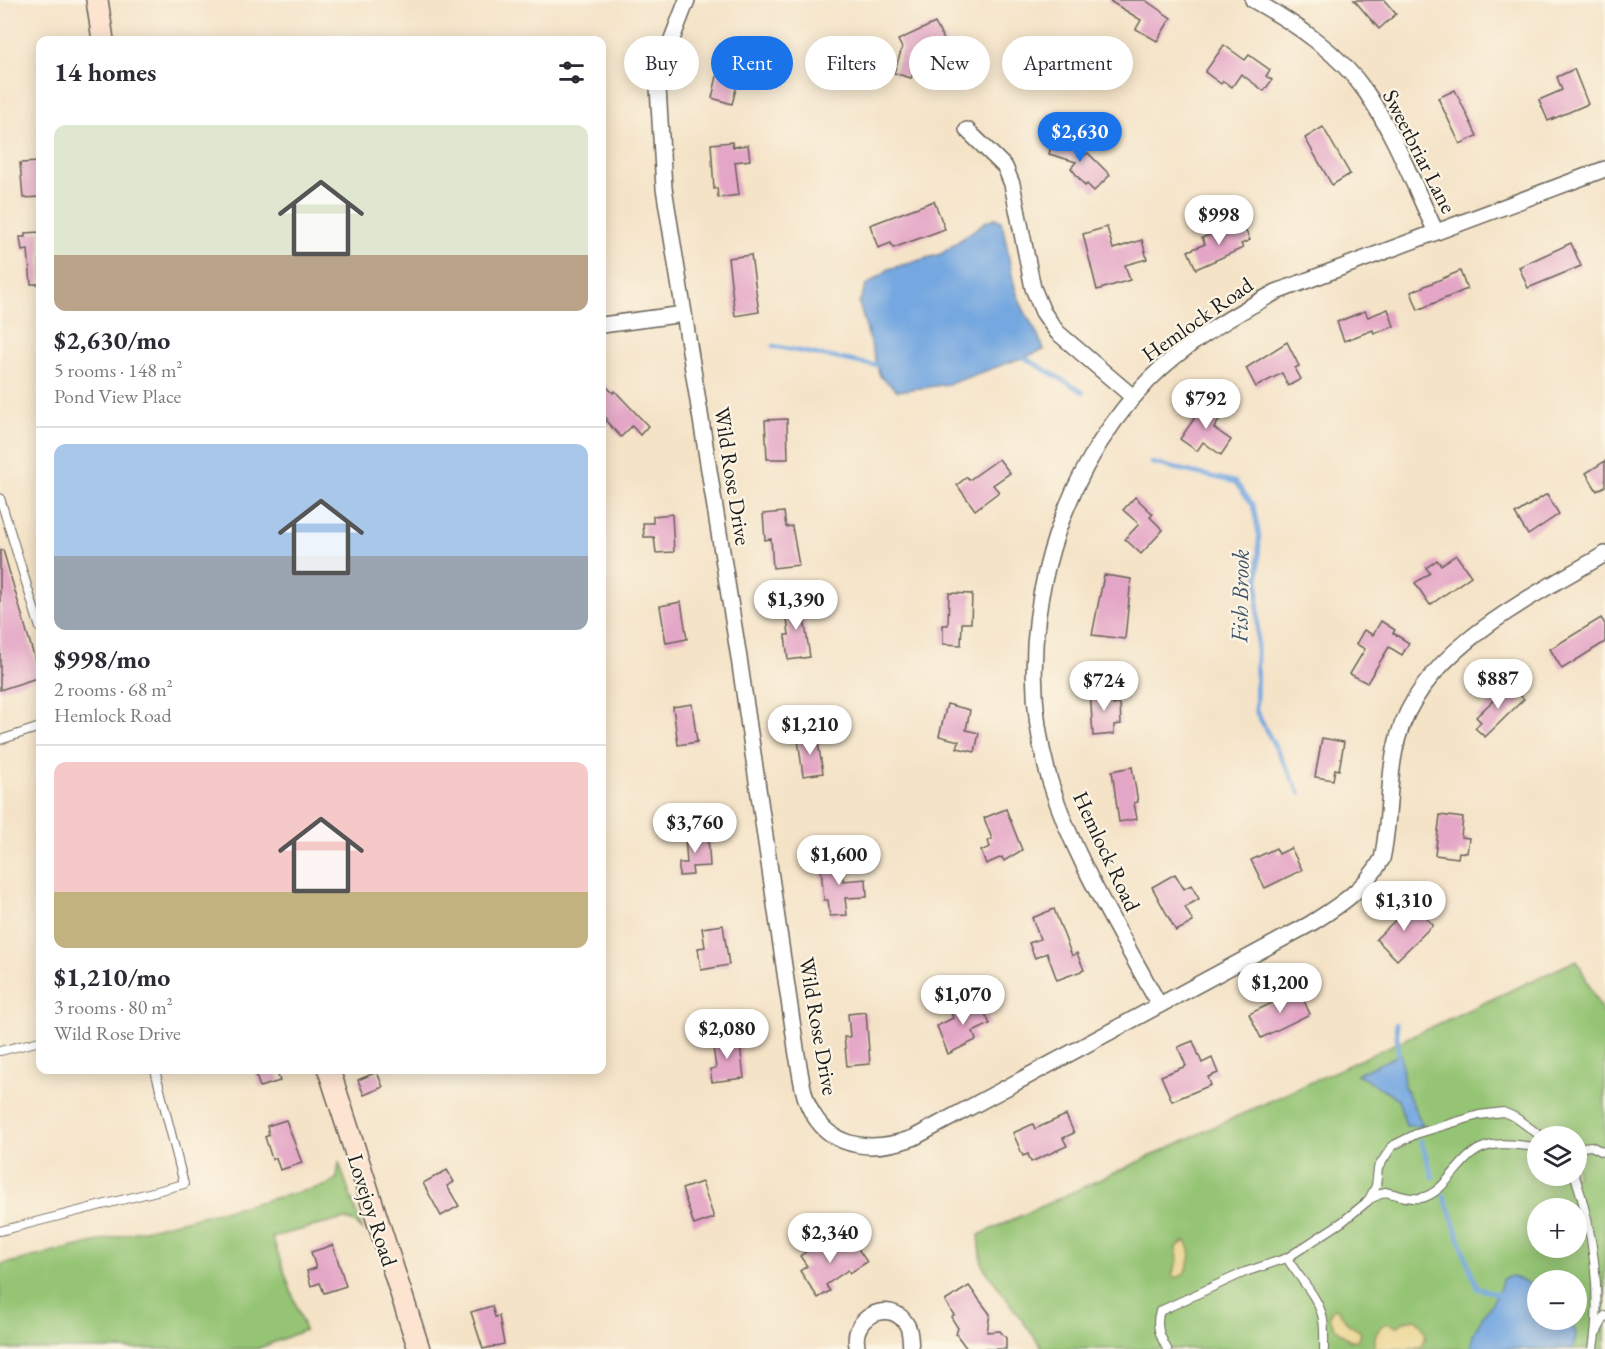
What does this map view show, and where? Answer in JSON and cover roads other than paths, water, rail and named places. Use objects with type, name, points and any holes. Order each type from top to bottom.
[{"type":"main road","points":[[97,0],[102,36]]},
{"type":"main road","name":"Lovejoy Road","points":[[330,1074],[419,1349]]},
{"type":"street","name":"Wild Rose Drive","points":[[687,0],[665,57],[658,87],[664,188],[739,658],[797,1055],[805,1096],[813,1114],[828,1131],[844,1142],[873,1148],[892,1146],[913,1138],[1310,924],[1348,900],[1374,872],[1382,859],[1398,737],[1406,714],[1432,677],[1482,628],[1605,554]]},
{"type":"street","name":"Sweetbriar Lane","points":[[1253,0],[1290,21],[1318,42],[1365,92],[1382,120],[1436,232]]},
{"type":"street","points":[[967,130],[1005,167],[1012,184],[1033,288],[1043,312],[1057,332],[1133,397]]},
{"type":"street","name":"Hemlock Road","points":[[1159,1005],[1065,823],[1050,779],[1039,724],[1035,656],[1040,601],[1052,545],[1082,472],[1100,441],[1133,397],[1151,378],[1176,357],[1246,308],[1276,292],[1605,169]]},
{"type":"street","points":[[606,324],[684,314]]},
{"type":"street","points":[[858,1349],[856,1333],[861,1322],[871,1314],[882,1311],[894,1313],[903,1320],[909,1331],[911,1349]]},
{"type":"lane","points":[[0,498],[36,615]]},
{"type":"lane","points":[[0,740],[36,728]]},
{"type":"lane","points":[[0,1051],[36,1042]]},
{"type":"lane","points":[[0,1231],[184,1184],[155,1074]]},
{"type":"lane","points":[[1368,1201],[1376,1186],[1378,1168],[1392,1146],[1416,1134],[1479,1114],[1503,1112],[1527,1126]]},
{"type":"lane","points":[[1167,1349],[1158,1328],[1160,1311],[1245,1272],[1287,1258],[1368,1201],[1385,1192],[1410,1198],[1423,1198],[1455,1173],[1470,1154],[1483,1147],[1497,1145],[1527,1147]]},
{"type":"lane","points":[[1587,1147],[1591,1146],[1605,1153]]},
{"type":"lane","points":[[1577,1186],[1593,1253],[1596,1333],[1593,1349]]},
{"type":"lane","points":[[1287,1258],[1311,1293],[1322,1315],[1324,1349]]},
{"type":"lane","points":[[1596,1333],[1605,1316]]},
{"type":"water","points":[[995,218],[1001,221],[1016,290],[1044,350],[949,384],[898,391],[880,376],[859,303],[866,286],[889,269],[941,254],[985,222]]},
{"type":"water","points":[[1401,1054],[1404,1086],[1423,1126],[1406,1126],[1398,1099],[1357,1074]]},
{"type":"water","points":[[1512,1276],[1527,1284],[1527,1330],[1574,1330],[1576,1334],[1573,1349],[1471,1349],[1475,1330],[1496,1297],[1502,1279]]},
{"type":"waterway","name":"Fish Brook","points":[[773,346],[872,365],[883,364]]},
{"type":"waterway","name":"Fish Brook","points":[[1020,355],[1083,392]]},
{"type":"waterway","name":"Fish Brook","points":[[1152,463],[1235,482],[1253,505],[1259,535],[1256,711],[1300,793]]},
{"type":"waterway","name":"Fish Brook","points":[[1396,1024],[1399,1061]]},
{"type":"waterway","name":"Fish Brook","points":[[1421,1141],[1433,1177]]},
{"type":"waterway","name":"Fish Brook","points":[[1444,1196],[1477,1288],[1502,1295]]}]
